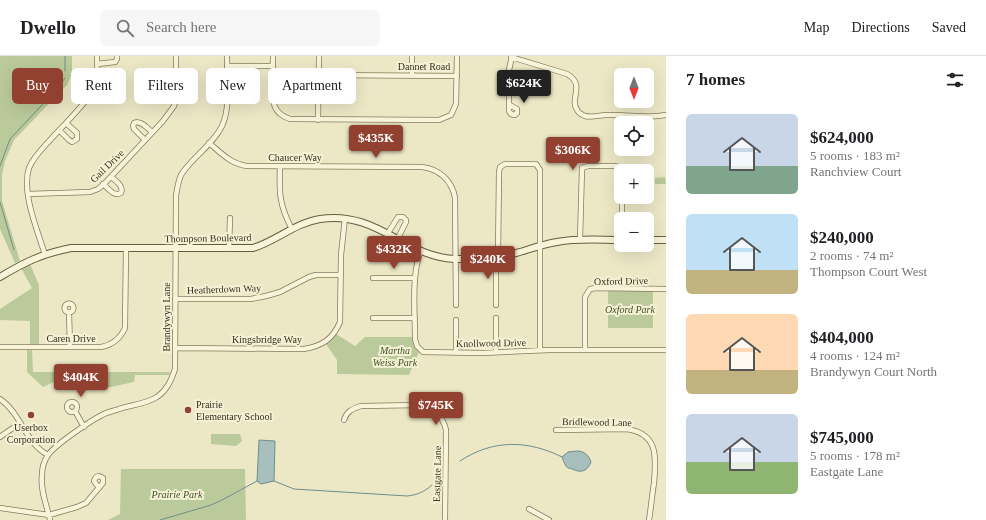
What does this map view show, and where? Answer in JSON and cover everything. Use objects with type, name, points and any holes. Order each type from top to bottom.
[{"type":"street","points":[[45,254],[32,214],[28,194],[29,168],[36,155],[92,93],[97,82],[97,56]]},
{"type":"street","points":[[97,64],[115,62],[117,59],[116,56]]},
{"type":"street","name":"Gail Drive","points":[[28,194],[81,194],[98,189],[146,140],[174,106],[176,98],[176,56]]},
{"type":"street","name":"Brandywyn Lane","points":[[48,455],[56,446],[102,415],[156,398],[164,391],[170,382],[175,369],[175,205],[178,184],[182,174],[218,134],[223,124],[226,112],[227,56]]},
{"type":"street","points":[[273,56],[273,98],[276,109],[284,117],[290,119],[318,120],[443,120],[451,114],[456,104],[457,56]]},
{"type":"street","points":[[319,56],[319,68]]},
{"type":"street","points":[[412,56],[412,75]]},
{"type":"street","points":[[510,105],[509,70],[512,56],[572,77],[577,87],[576,107],[579,112],[584,115],[666,115]]},
{"type":"street","points":[[227,66],[273,66]]},
{"type":"street","name":"Dannet Road","points":[[356,75],[457,76]]},
{"type":"street","points":[[318,104],[318,120]]},
{"type":"street","points":[[146,140],[134,129],[134,123],[137,121],[141,122],[152,132]]},
{"type":"street","points":[[59,130],[72,142],[77,139],[77,133],[66,123]]},
{"type":"street","name":"Chaucer Way","points":[[209,143],[228,160],[240,165],[422,167],[438,172],[446,178],[454,192],[456,305]]},
{"type":"street","points":[[496,305],[500,167],[505,164],[536,164],[540,170],[540,350]]},
{"type":"street","points":[[280,166],[279,194],[285,215],[292,229]]},
{"type":"street","points":[[580,240],[582,168],[588,166],[614,166]]},
{"type":"street","points":[[103,184],[115,195],[121,193],[121,187],[111,176]]},
{"type":"street","points":[[388,234],[398,217],[403,217],[406,222],[398,238]]},
{"type":"street","points":[[229,249],[230,218]]},
{"type":"street","name":"Thompson Boulevard","points":[[0,277],[22,263],[45,254],[70,248],[253,248],[262,245],[299,225],[319,219],[345,218],[359,220],[436,257],[456,259],[498,258],[559,242],[580,240],[614,240]]},
{"type":"street","name":"Kingsbridge Way","points":[[174,348],[304,349],[319,346],[332,337],[340,322],[340,275],[345,218]]},
{"type":"street","points":[[654,240],[666,240]]},
{"type":"street","name":"Caren Drive","points":[[0,347],[101,347],[113,343],[122,334],[125,328],[126,248]]},
{"type":"street","name":"Knollwood Drive","points":[[420,250],[416,261],[415,278],[415,339],[420,350],[428,353],[540,350],[666,350]]},
{"type":"street","name":"Heatherdown Way","points":[[175,299],[251,299],[280,292],[309,277],[340,275]]},
{"type":"street","points":[[373,278],[415,278]]},
{"type":"street","name":"Oxford Drive","points":[[585,350],[585,297],[590,289],[666,289]]},
{"type":"street","points":[[69,313],[70,347]]},
{"type":"street","points":[[373,318],[415,318]]},
{"type":"street","points":[[496,318],[496,352]]},
{"type":"street","points":[[456,320],[456,353]]},
{"type":"street","points":[[0,399],[9,407],[34,444],[40,451],[48,455],[43,465],[42,486],[50,517]]},
{"type":"street","name":"Eastgate Lane","points":[[344,420],[346,413],[361,406],[422,406],[431,408],[436,412],[443,420],[446,430],[445,520]]},
{"type":"street","points":[[75,411],[84,427]]},
{"type":"street","points":[[0,437],[20,423]]},
{"type":"street","name":"Bridlewood Lane","points":[[556,430],[626,430],[637,432],[646,437],[654,448],[656,464],[649,520]]},
{"type":"street","points":[[0,508],[50,517],[81,506],[86,503],[99,488]]},
{"type":"street","points":[[529,509],[549,520]]},
{"type":"green space","points":[[0,56],[72,56],[71,75],[67,85],[63,89],[63,68],[12,68],[12,104],[49,104],[14,140],[5,161],[2,175],[2,201],[20,261],[15,263],[0,229]]},
{"type":"green space","points":[[665,177],[666,184],[655,184],[655,178]]},
{"type":"green space","points":[[30,264],[39,285],[39,345],[30,345],[30,321],[0,320],[0,309],[32,288],[21,268]]},
{"type":"green space","name":"Oxford Park","points":[[608,291],[653,291],[653,328],[608,328]]},
{"type":"green space","name":"Martha Weiss Park","points":[[336,334],[355,346],[365,337],[413,337],[415,346],[419,352],[409,375],[337,374],[337,360],[326,344]]},
{"type":"green space","points":[[27,349],[32,349],[33,372],[170,372],[169,375],[135,375],[134,382],[106,388],[78,377],[64,377],[43,387],[27,372]]},
{"type":"green space","points":[[211,434],[240,434],[242,441],[236,446],[211,444]]},
{"type":"green space","name":"Prairie Park","points":[[121,469],[245,469],[246,520],[108,520],[120,514]]},
{"type":"water","points":[[259,440],[275,441],[274,481],[261,484],[257,481]]},
{"type":"water","points":[[577,451],[586,454],[591,462],[586,470],[578,471],[568,468],[565,464],[562,457],[568,452]]},
{"type":"waterway","points":[[65,56],[65,71]]},
{"type":"waterway","points":[[0,166],[10,139],[57,89],[65,78]]},
{"type":"waterway","points":[[0,202],[14,250]]},
{"type":"waterway","points":[[460,461],[485,449],[511,444],[536,447],[562,457]]},
{"type":"waterway","points":[[160,520],[211,505],[257,481]]},
{"type":"waterway","points":[[274,481],[294,489],[407,496],[420,493],[432,485]]},
{"type":"place","name":"Prairie Elementary School","points":[[188,410]]},
{"type":"place","name":"Userbox Corporation","points":[[31,415]]}]
